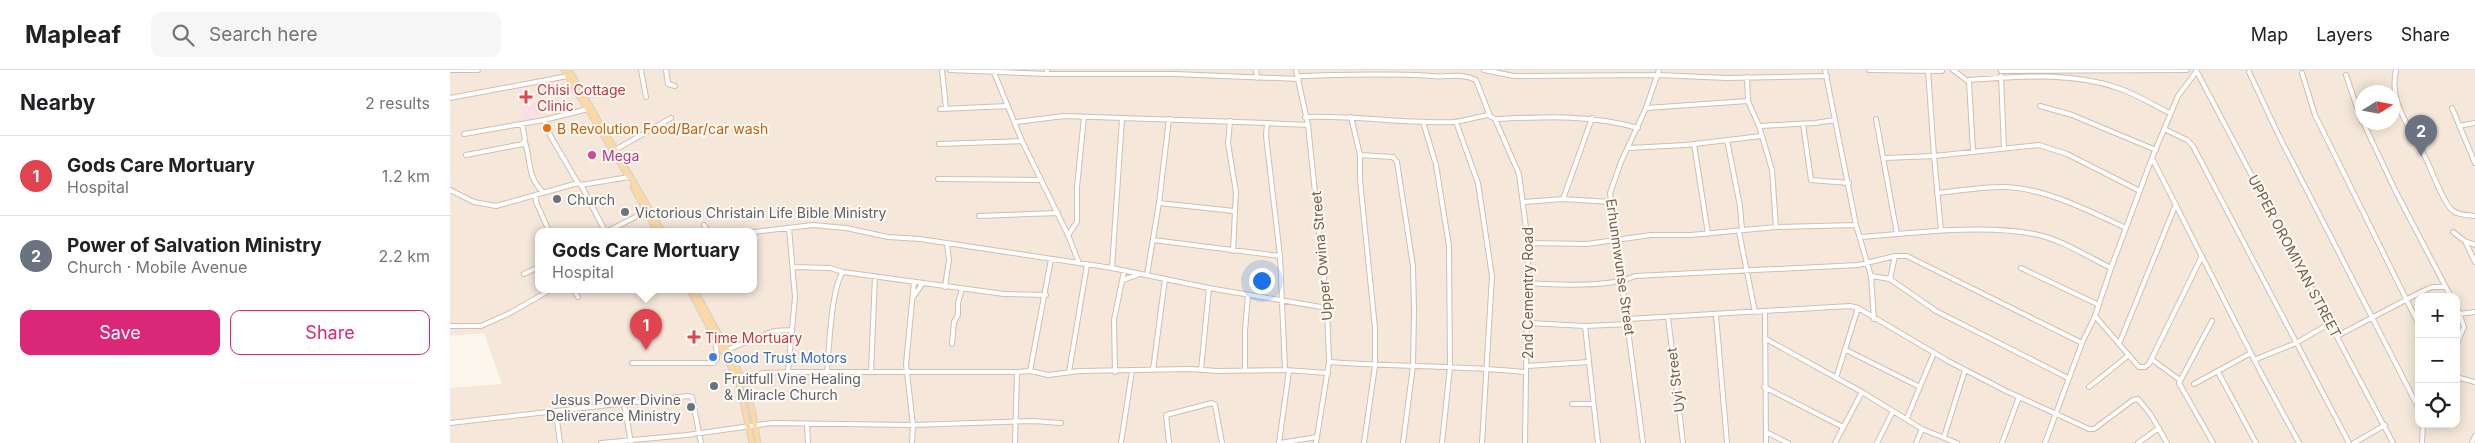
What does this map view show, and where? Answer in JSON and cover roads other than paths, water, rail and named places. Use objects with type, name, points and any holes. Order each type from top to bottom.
[{"type":"main road","points":[[564,70],[629,177],[645,212],[655,228]]},
{"type":"main road","points":[[569,70],[660,228]]},
{"type":"main road","points":[[691,293],[738,380],[758,443]]},
{"type":"main road","points":[[696,293],[729,349],[743,379],[752,426],[752,443]]},
{"type":"street","points":[[450,70],[478,70]]},
{"type":"street","points":[[641,70],[646,97]]},
{"type":"street","points":[[666,70],[668,84],[675,86]]},
{"type":"street","points":[[942,70],[946,108]]},
{"type":"street","points":[[950,70],[1257,78],[1409,74],[1432,77],[1452,74],[1476,80]]},
{"type":"street","points":[[1256,70],[1257,78]]},
{"type":"street","name":"Upper Owina Street","points":[[1296,70],[1308,125],[1327,308],[1329,362],[1316,443]]},
{"type":"street","points":[[1476,80],[1485,70],[1514,76],[1658,73],[1727,78],[1827,76]]},
{"type":"street","points":[[1825,70],[1856,225],[1871,276],[1874,319]]},
{"type":"street","points":[[1869,70],[1942,71]]},
{"type":"street","points":[[1928,70],[1941,231]]},
{"type":"street","points":[[1953,70],[1968,80],[2052,77],[2092,81],[2118,88],[2170,113]]},
{"type":"street","points":[[2004,148],[2001,70],[2187,70]]},
{"type":"street","points":[[2396,70],[2394,78],[2396,97],[2401,116],[2422,151],[2450,209],[2463,215],[2475,216]]},
{"type":"street","points":[[993,71],[1016,122],[1022,141],[1058,213],[1079,263]]},
{"type":"street","points":[[2045,443],[2082,343],[2096,316],[2111,268],[2170,113],[2178,96],[2196,71]]},
{"type":"street","name":"UPPER OROMIYAN STREET","points":[[2196,71],[2224,120],[2329,324],[2385,425],[2392,443]]},
{"type":"street","points":[[2249,72],[2279,136],[2415,401]]},
{"type":"street","name":"Erhunmwunse Street","points":[[1643,443],[1629,322],[1610,202],[1611,189],[1638,128],[1658,73]]},
{"type":"street","points":[[2302,73],[2319,124],[2415,317]]},
{"type":"street","points":[[2346,75],[2355,100]]},
{"type":"street","points":[[450,98],[568,76]]},
{"type":"street","points":[[1747,77],[1748,101],[1759,126],[1772,170],[1776,227]]},
{"type":"street","points":[[1476,80],[1490,116],[1495,119],[1592,118],[1617,121],[1638,128]]},
{"type":"street","points":[[1968,80],[1973,151]]},
{"type":"street","points":[[1646,108],[1748,101]]},
{"type":"street","points":[[940,109],[1008,106]]},
{"type":"street","points":[[2040,106],[2072,115],[2156,150]]},
{"type":"street","points":[[2452,108],[2475,163]]},
{"type":"street","points":[[464,134],[544,120],[588,109]]},
{"type":"street","points":[[1016,122],[1064,116],[1084,116],[1308,125]]},
{"type":"street","points":[[1068,235],[1077,222],[1077,187],[1084,116]]},
{"type":"street","points":[[1305,117],[1351,117],[1423,122],[1456,122],[1490,116]]},
{"type":"street","points":[[1351,117],[1360,155],[1360,180],[1375,328],[1375,366],[1364,443]]},
{"type":"street","points":[[615,150],[671,118]]},
{"type":"street","points":[[1562,198],[1592,118]]},
{"type":"street","points":[[1112,268],[1122,119]]},
{"type":"street","points":[[1147,275],[1159,203],[1168,119]]},
{"type":"street","name":"2nd Cementry Road","points":[[1495,119],[1519,174],[1528,243],[1529,323],[1525,443]]},
{"type":"street","points":[[1876,119],[1897,234]]},
{"type":"street","points":[[544,120],[551,137],[605,228]]},
{"type":"street","points":[[1759,126],[1836,120]]},
{"type":"street","points":[[1230,121],[1228,143],[1236,192],[1233,252]]},
{"type":"street","points":[[1423,122],[1436,165],[1450,246],[1450,367],[1442,443]]},
{"type":"street","points":[[1456,122],[1478,182],[1492,276],[1482,443]]},
{"type":"street","points":[[1267,123],[1268,167],[1280,256],[1287,370],[1279,443],[1318,437]]},
{"type":"street","points":[[522,124],[529,169],[538,188],[544,193]]},
{"type":"street","points":[[1802,124],[1811,180],[1849,183]]},
{"type":"street","points":[[2459,126],[2475,124]]},
{"type":"street","points":[[2164,129],[2187,140],[2193,146],[2349,443]]},
{"type":"street","points":[[2367,130],[2448,293]]},
{"type":"street","points":[[1628,148],[1694,144],[1761,136]]},
{"type":"street","points":[[1727,140],[1740,206],[1740,231],[1755,312]]},
{"type":"street","points":[[939,144],[1022,141]]},
{"type":"street","points":[[466,155],[525,142]]},
{"type":"street","points":[[1694,144],[1708,234]]},
{"type":"street","points":[[1884,158],[1934,156],[2039,145],[2053,149],[2140,191]]},
{"type":"street","points":[[1360,155],[1393,157],[1397,162],[1413,266],[1413,366],[1403,443]]},
{"type":"street","points":[[2152,158],[2254,360],[2299,443]]},
{"type":"street","points":[[2148,168],[2155,166]]},
{"type":"street","points":[[450,190],[474,202],[496,206],[580,184],[629,177]]},
{"type":"street","points":[[938,179],[1041,180]]},
{"type":"street","points":[[1937,193],[2006,187],[2032,191],[2066,201],[2126,228]]},
{"type":"street","points":[[536,195],[536,202],[548,228]]},
{"type":"street","points":[[1524,202],[1562,198],[1610,202]]},
{"type":"street","points":[[1159,203],[1234,211]]},
{"type":"street","points":[[2119,344],[2176,204]]},
{"type":"street","points":[[613,228],[645,212]]},
{"type":"street","points":[[979,216],[1058,213]]},
{"type":"street","points":[[757,232],[813,225],[838,228],[1112,268],[1209,288],[1327,308]]},
{"type":"street","points":[[1528,243],[1587,244],[1652,235],[1708,234],[1776,227],[1856,225]]},
{"type":"street","points":[[788,372],[795,297],[794,267],[789,228]]},
{"type":"street","points":[[1860,237],[1984,230],[2034,234],[2057,242],[2111,268]]},
{"type":"street","points":[[2453,232],[2465,241],[2475,245]]},
{"type":"street","points":[[1153,240],[1233,252],[1280,256]]},
{"type":"street","points":[[2465,241],[2475,262]]},
{"type":"street","points":[[944,287],[949,260],[947,244]]},
{"type":"street","points":[[1890,279],[1895,256]]},
{"type":"street","points":[[1528,283],[1558,285],[1623,282],[1635,276],[1867,264],[1895,256],[1907,256],[1927,264],[2082,343]]},
{"type":"street","points":[[2096,316],[2139,367],[2145,367],[2151,359],[2202,256]]},
{"type":"street","points":[[1030,372],[1034,340],[1046,295],[1051,259]]},
{"type":"street","points":[[1069,372],[1087,265]]},
{"type":"street","points":[[794,267],[830,268],[843,272],[922,284],[1004,294],[1046,295]]},
{"type":"street","points":[[2021,268],[2099,305]]},
{"type":"street","points":[[524,274],[535,269]]},
{"type":"street","points":[[827,372],[834,306],[837,288],[843,272]]},
{"type":"street","points":[[1115,372],[1114,320],[1117,296],[1124,272]]},
{"type":"street","points":[[1123,280],[1139,274]]},
{"type":"street","points":[[871,372],[876,276]]},
{"type":"street","points":[[1871,276],[1890,279],[1936,311],[2068,378]]},
{"type":"street","points":[[1153,370],[1165,279]]},
{"type":"street","points":[[912,443],[913,425],[906,354],[914,282]]},
{"type":"street","points":[[913,298],[922,284]]},
{"type":"street","points":[[2337,336],[2432,287],[2444,287]]},
{"type":"street","points":[[1201,370],[1209,288]]},
{"type":"street","points":[[952,344],[954,322],[958,315],[958,303],[962,289]]},
{"type":"street","points":[[450,326],[481,326],[510,313],[545,293]]},
{"type":"street","points":[[576,293],[578,297]]},
{"type":"street","points":[[1245,371],[1245,330],[1248,295]]},
{"type":"street","points":[[1529,323],[1585,326],[1668,317],[1840,306],[1858,308],[1965,370],[2092,430],[2133,400],[2138,399],[2159,428],[2167,443]]},
{"type":"street","points":[[1836,378],[1858,308]]},
{"type":"street","points":[[1765,311],[1764,387],[1766,443]]},
{"type":"street","points":[[2460,314],[2475,312]]},
{"type":"street","points":[[1716,315],[1727,443]]},
{"type":"street","name":"Uyi Street","points":[[1668,317],[1683,443]]},
{"type":"street","points":[[2460,317],[2464,327],[2460,336]]},
{"type":"street","points":[[2180,380],[2212,321]]},
{"type":"street","points":[[2254,360],[2296,343],[2329,324]]},
{"type":"street","points":[[1585,326],[1598,443]]},
{"type":"street","points":[[729,349],[774,332],[791,330]]},
{"type":"street","points":[[1766,339],[1862,392],[1892,411],[1908,418],[1922,429],[1957,443]]},
{"type":"street","points":[[632,363],[712,363],[717,359],[716,346],[718,341]]},
{"type":"street","points":[[1846,350],[1920,387]]},
{"type":"street","points":[[1908,418],[1934,353]]},
{"type":"street","points":[[2194,384],[2251,353]]},
{"type":"street","points":[[2090,387],[2129,355]]},
{"type":"street","points":[[2151,359],[2180,380],[2213,443]]},
{"type":"street","points":[[1329,362],[1375,366],[1487,368],[1526,372]]},
{"type":"street","points":[[1527,366],[1589,362]]},
{"type":"street","points":[[743,379],[763,373],[788,372],[1030,372],[1048,375],[1069,372],[1153,370],[1287,370],[1328,374]]},
{"type":"street","points":[[1944,437],[1965,370]]},
{"type":"street","points":[[1122,443],[1132,371]]},
{"type":"street","points":[[1015,443],[1017,372]]},
{"type":"street","points":[[2218,372],[2256,443]]},
{"type":"street","points":[[2460,378],[2475,382]]},
{"type":"street","points":[[1764,387],[1844,427]]},
{"type":"street","points":[[1835,443],[1862,392]]},
{"type":"street","points":[[450,423],[692,397],[701,443]]},
{"type":"street","points":[[2002,443],[2019,397]]},
{"type":"street","points":[[624,403],[631,442]]},
{"type":"street","points":[[1170,443],[1166,414],[1212,403],[1215,405],[1222,443]]},
{"type":"street","points":[[1572,404],[1594,404]]},
{"type":"street","points":[[1877,443],[1892,411]]},
{"type":"street","points":[[556,412],[560,443]]},
{"type":"street","points":[[601,443],[631,442],[752,426],[1061,422]]},
{"type":"street","points":[[807,424],[808,443]]},
{"type":"street","points":[[2354,443],[2385,425]]},
{"type":"street","points":[[2138,443],[2159,428]]},
{"type":"street","points":[[2422,428],[2422,443]]},
{"type":"street","points":[[1916,443],[1922,429]]},
{"type":"street","points":[[1766,432],[1788,443]]},
{"type":"street","points":[[2472,443],[2475,436]]},
{"type":"place","name":"Chisi Cottage Clinic","points":[[526,97]]},
{"type":"place","name":"B Revolution Food/Bar/car wash","points":[[547,128]]},
{"type":"place","name":"Mega","points":[[592,155]]},
{"type":"place","name":"Power of Salvation Ministry","points":[[2421,156]]},
{"type":"place","name":"Church","points":[[557,199]]},
{"type":"place","name":"Victorious Christain Life Bible Ministry","points":[[625,212]]},
{"type":"place","name":"Time Mortuary","points":[[694,337]]},
{"type":"place","name":"Gods Care Mortuary","points":[[646,350]]},
{"type":"place","name":"Good Trust Motors","points":[[713,357]]},
{"type":"place","name":"Fruitfull Vine Healing & Miracle Church","points":[[714,386]]},
{"type":"place","name":"Jesus Power Divine Deliverance Ministry","points":[[691,407]]}]
